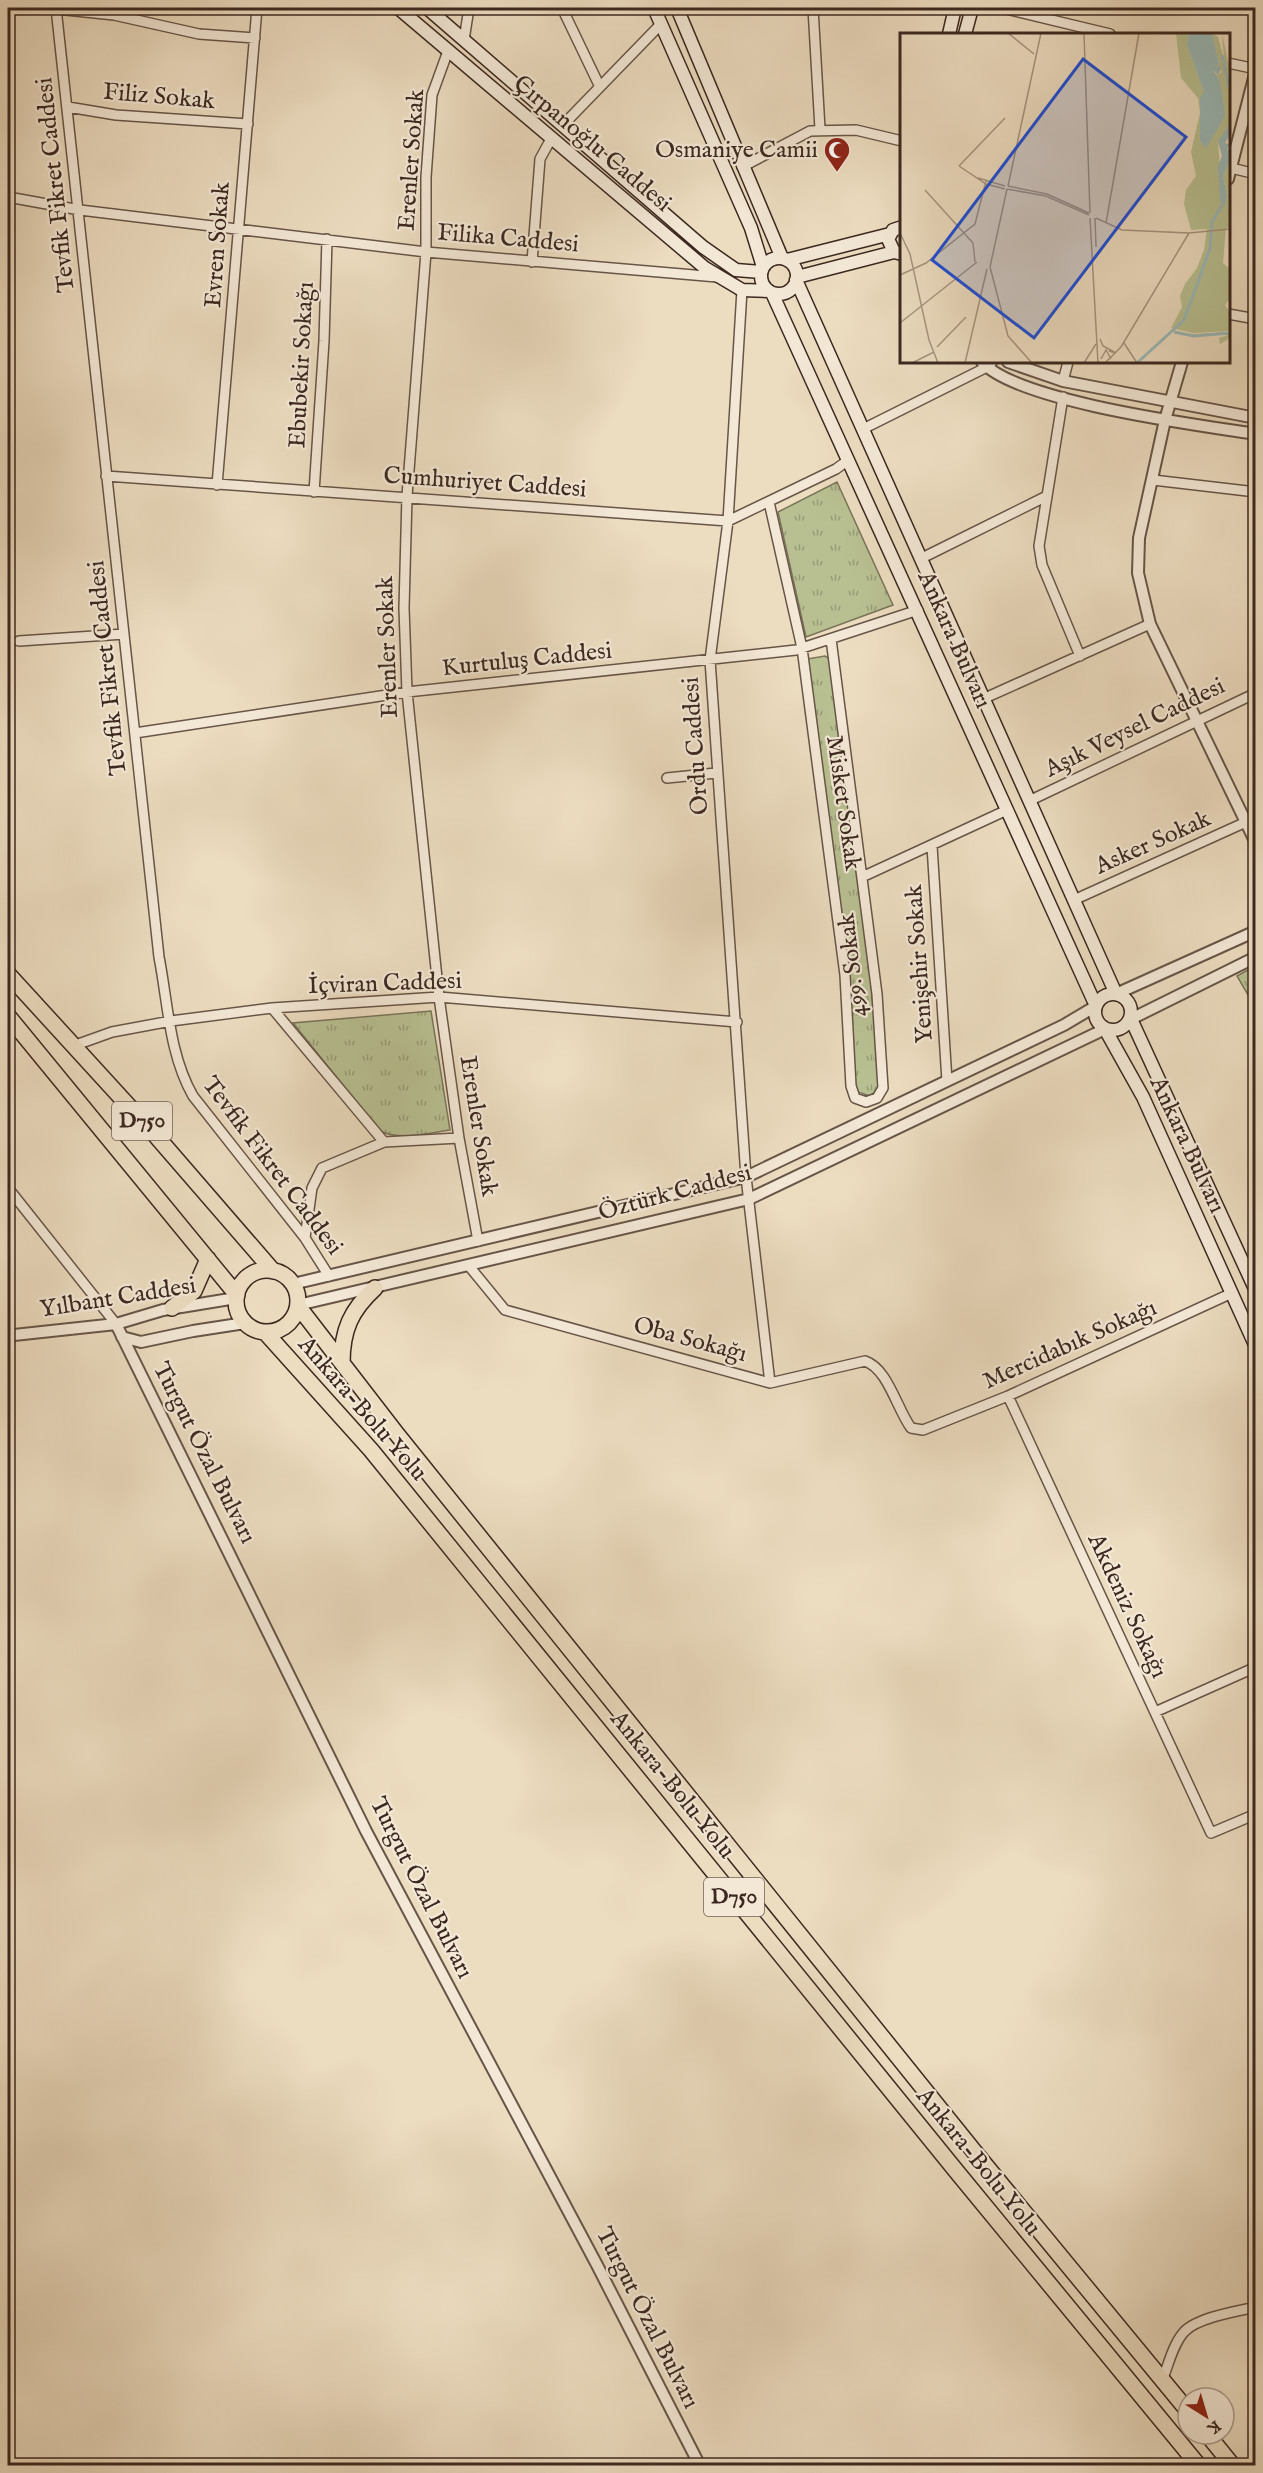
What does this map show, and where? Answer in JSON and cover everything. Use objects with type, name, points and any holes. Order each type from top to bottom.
[{"type":"highway","name":"D750","points":[[8,974],[273,1271]]},
{"type":"highway","name":"D750","points":[[8,1016],[208,1259],[236,1297]]},
{"type":"highway","points":[[172,1308],[194,1291],[208,1259]]},
{"type":"highway","points":[[273,1271],[285,1275],[293,1284],[298,1305],[287,1326],[265,1332],[245,1323],[238,1312],[236,1297],[250,1276],[257,1272],[273,1271]]},
{"type":"highway","points":[[342,1363],[342,1342],[348,1321],[359,1302],[375,1288]]},
{"type":"highway","name":"Ankara-Bolu Yolu","points":[[298,1305],[962,2137],[1176,2397]]},
{"type":"highway","name":"Ankara-Bolu Yolu","points":[[265,1332],[371,1450],[949,2163],[1199,2466]]},
{"type":"highway","points":[[1217,2446],[1233,2466]]},
{"type":"main road","name":"Çırpanoğlu Caddesi","points":[[398,8],[720,278],[742,290],[770,292]]},
{"type":"main road","name":"Çırpanoğlu Caddesi","points":[[427,8],[680,228],[729,267],[743,272],[762,270]]},
{"type":"main road","name":"Ankara Bulvarı","points":[[654,8],[751,228],[762,270],[762,283],[770,292],[918,610],[1096,1006],[1096,1016],[1143,1097],[1256,1347]]},
{"type":"main road","name":"Ankara Bulvarı","points":[[678,8],[742,166],[784,259],[794,265],[797,278],[863,429],[1076,899],[1116,993],[1125,997],[1131,1005],[1131,1019],[1256,1292]]},
{"type":"main road","points":[[949,33],[955,8]]},
{"type":"main road","points":[[965,33],[972,8]]},
{"type":"main road","points":[[762,270],[771,260],[784,259],[897,226]]},
{"type":"main road","points":[[897,226],[889,244],[898,253]]},
{"type":"main road","points":[[770,292],[785,293],[797,278],[898,253]]},
{"type":"main road","points":[[1096,1006],[1102,998],[1116,993]]},
{"type":"main road","points":[[1105,1029],[1120,1029],[1131,1019]]},
{"type":"street","points":[[56,8],[114,15],[199,34],[255,38]]},
{"type":"street","name":"Tevfik Fikret Caddesi","points":[[56,8],[80,210],[106,476],[159,957],[175,1056],[182,1077],[193,1096],[305,1238],[329,1276]]},
{"type":"street","name":"Evren Sokak","points":[[217,485],[257,8]]},
{"type":"street","points":[[464,40],[469,8]]},
{"type":"street","points":[[562,8],[599,86]]},
{"type":"street","points":[[813,8],[820,129]]},
{"type":"street","points":[[1002,8],[1091,32]]},
{"type":"street","points":[[562,126],[661,24]]},
{"type":"street","name":"Erenler Sokak","points":[[448,51],[432,95],[426,177],[426,252],[407,496],[404,608],[407,692],[439,997],[459,1138],[478,1241]]},
{"type":"street","points":[[1230,63],[1256,69],[1230,174],[1256,174]]},
{"type":"street","name":"Filiz Sokak","points":[[68,107],[116,115],[248,124]]},
{"type":"street","points":[[742,166],[794,137],[820,129],[856,130],[900,141]]},
{"type":"street","points":[[532,261],[540,159],[552,137]]},
{"type":"street","name":"Filika Caddesi","points":[[8,197],[80,210],[426,252],[720,278]]},
{"type":"street","name":"Ebubekir Sokağı","points":[[314,492],[324,340],[327,239]]},
{"type":"street","name":"Ordu Caddesi","points":[[742,290],[728,521],[710,660],[716,773],[737,1022],[746,1177],[770,1383]]},
{"type":"street","points":[[1230,314],[1256,319]]},
{"type":"street","points":[[863,429],[987,363],[1015,382],[1063,397],[1165,420],[1256,434]]},
{"type":"street","points":[[1011,363],[1063,381],[1256,418]]},
{"type":"street","points":[[1063,381],[1068,363]]},
{"type":"street","points":[[1182,363],[1165,420],[1139,538],[1137,560],[1150,624],[1198,719],[1256,843]]},
{"type":"street","points":[[1063,397],[1039,546],[1042,565],[1080,656]]},
{"type":"street","name":"Cumhuriyet Caddesi","points":[[106,476],[728,521],[836,469],[847,461]]},
{"type":"street","points":[[1153,480],[1256,492]]},
{"type":"street","points":[[922,558],[1047,496]]},
{"type":"street","name":"Misket Sokak","points":[[769,502],[802,648],[845,975],[851,1086],[855,1098],[869,1101]]},
{"type":"street","name":"Kurtuluş Caddesi","points":[[135,733],[407,692],[802,648],[918,610]]},
{"type":"street","points":[[985,698],[1150,624]]},
{"type":"street","points":[[19,641],[124,634]]},
{"type":"street","name":"499. Sokak","points":[[831,639],[877,994],[883,1073],[882,1092],[869,1101]]},
{"type":"street","name":"Aşık Veysel Caddesi","points":[[1031,800],[1256,693]]},
{"type":"street","points":[[667,778],[716,773]]},
{"type":"street","points":[[862,877],[1007,810]]},
{"type":"street","name":"Asker Sokak","points":[[1076,899],[1246,822]]},
{"type":"street","name":"Yenişehir Sokak","points":[[932,846],[947,1081]]},
{"type":"street","points":[[1116,993],[1256,931]]},
{"type":"street","points":[[1131,1019],[1256,957]]},
{"type":"street","name":"İçviran Caddesi","points":[[73,1046],[112,1032],[171,1021],[272,1008],[439,997],[737,1022]]},
{"type":"street","name":"Öztürk Caddesi","points":[[293,1284],[746,1177],[1064,1025],[1096,1006]]},
{"type":"street","points":[[272,1008],[384,1142]]},
{"type":"street","name":"Öztürk Caddesi","points":[[298,1305],[749,1199],[1105,1029]]},
{"type":"street","points":[[305,1238],[312,1188],[322,1168],[384,1142],[459,1138]]},
{"type":"street","points":[[8,1188],[116,1324]]},
{"type":"street","name":"Oba Sokağı","points":[[469,1266],[505,1310],[770,1383],[865,1361],[882,1372],[899,1412],[911,1428],[923,1430]]},
{"type":"street","name":"Mercidabık Sokağı","points":[[923,1430],[1008,1395],[1232,1293]]},
{"type":"street","name":"Yılbant Caddesi","points":[[8,1338],[14,1335],[116,1324],[172,1308],[236,1297]]},
{"type":"street","name":"Yılbant Caddesi","points":[[122,1337],[141,1342],[245,1323]]},
{"type":"street","name":"Turgut Özal Bulvarı","points":[[116,1324],[366,1831],[597,2265],[700,2466]]},
{"type":"street","name":"Akdeniz Sokağı","points":[[1008,1395],[1210,1833],[1256,1814]]},
{"type":"street","points":[[1155,1712],[1256,1666]]},
{"type":"street","points":[[1162,2380],[1180,2337],[1190,2327],[1227,2313],[1256,2307]]},
{"type":"green space","points":[[837,482],[893,605],[806,637],[778,512]]},
{"type":"green space","points":[[825,656],[830,659],[871,980],[880,1087],[870,1096],[858,1092],[854,1084],[852,1015],[807,659]]},
{"type":"green space","points":[[1255,966],[1255,1007],[1237,976]]},
{"type":"green space","points":[[431,1011],[450,1130],[415,1135],[396,1135],[380,1131],[293,1023]]},
{"type":"place","name":"Osmaniye Camii","points":[[837,173]]}]
